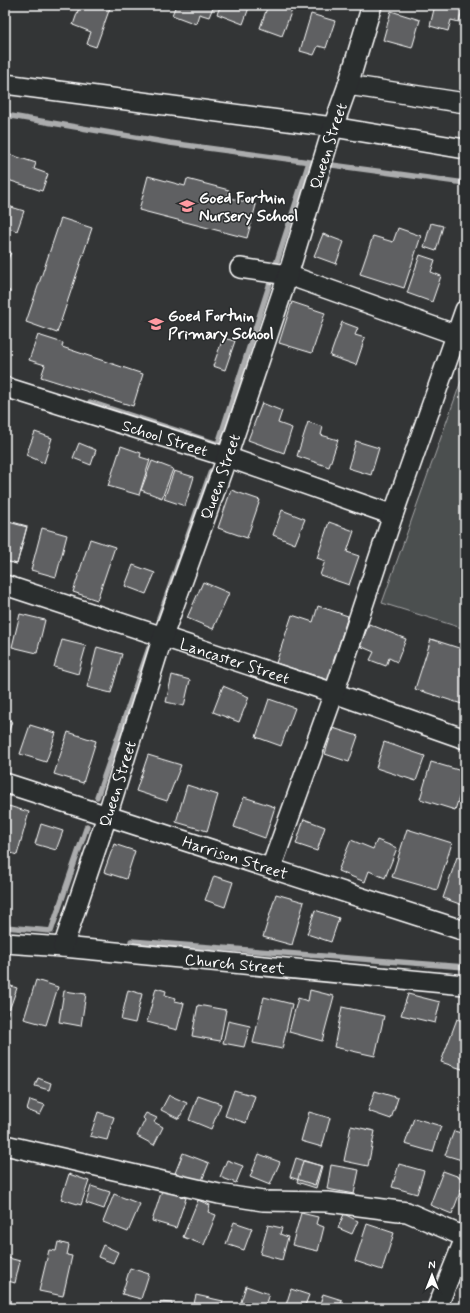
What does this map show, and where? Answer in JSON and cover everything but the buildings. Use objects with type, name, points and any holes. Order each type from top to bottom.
[{"type":"street","name":"Queen Street","points":[[63,947],[108,816],[163,636],[227,457],[277,273],[317,178],[333,126],[348,85],[372,5]]},
{"type":"street","points":[[5,84],[333,126],[465,149]]},
{"type":"street","points":[[348,85],[465,103]]},
{"type":"street","points":[[240,268],[277,273],[457,335]]},
{"type":"street","points":[[271,868],[334,693],[393,515],[465,310]]},
{"type":"street","name":"School Street","points":[[5,387],[227,457],[393,515]]},
{"type":"street","name":"Lancaster Street","points":[[5,585],[334,693],[465,739]]},
{"type":"street","name":"Harrison Street","points":[[5,783],[465,931]]},
{"type":"street","name":"Church Street","points":[[5,943],[63,947],[465,985]]},
{"type":"street","points":[[5,1145],[219,1194],[263,1201],[328,1202],[407,1212],[465,1237],[437,1308]]},
{"type":"shaded area","points":[[465,370],[465,629],[382,603]]},
{"type":"waterway","points":[[5,115],[170,143],[465,183]]},
{"type":"waterway","points":[[90,402],[218,444],[309,162]]},
{"type":"waterway","points":[[159,618],[211,471]]},
{"type":"waterway","points":[[97,797],[149,648]]},
{"type":"waterway","points":[[5,927],[51,931],[87,826]]},
{"type":"waterway","points":[[131,941],[465,967]]},
{"type":"place","name":"Goed Fortuin Nursery School","points":[[187,206]]},
{"type":"place","name":"Goed Fortuin Primary School","points":[[156,324]]}]
